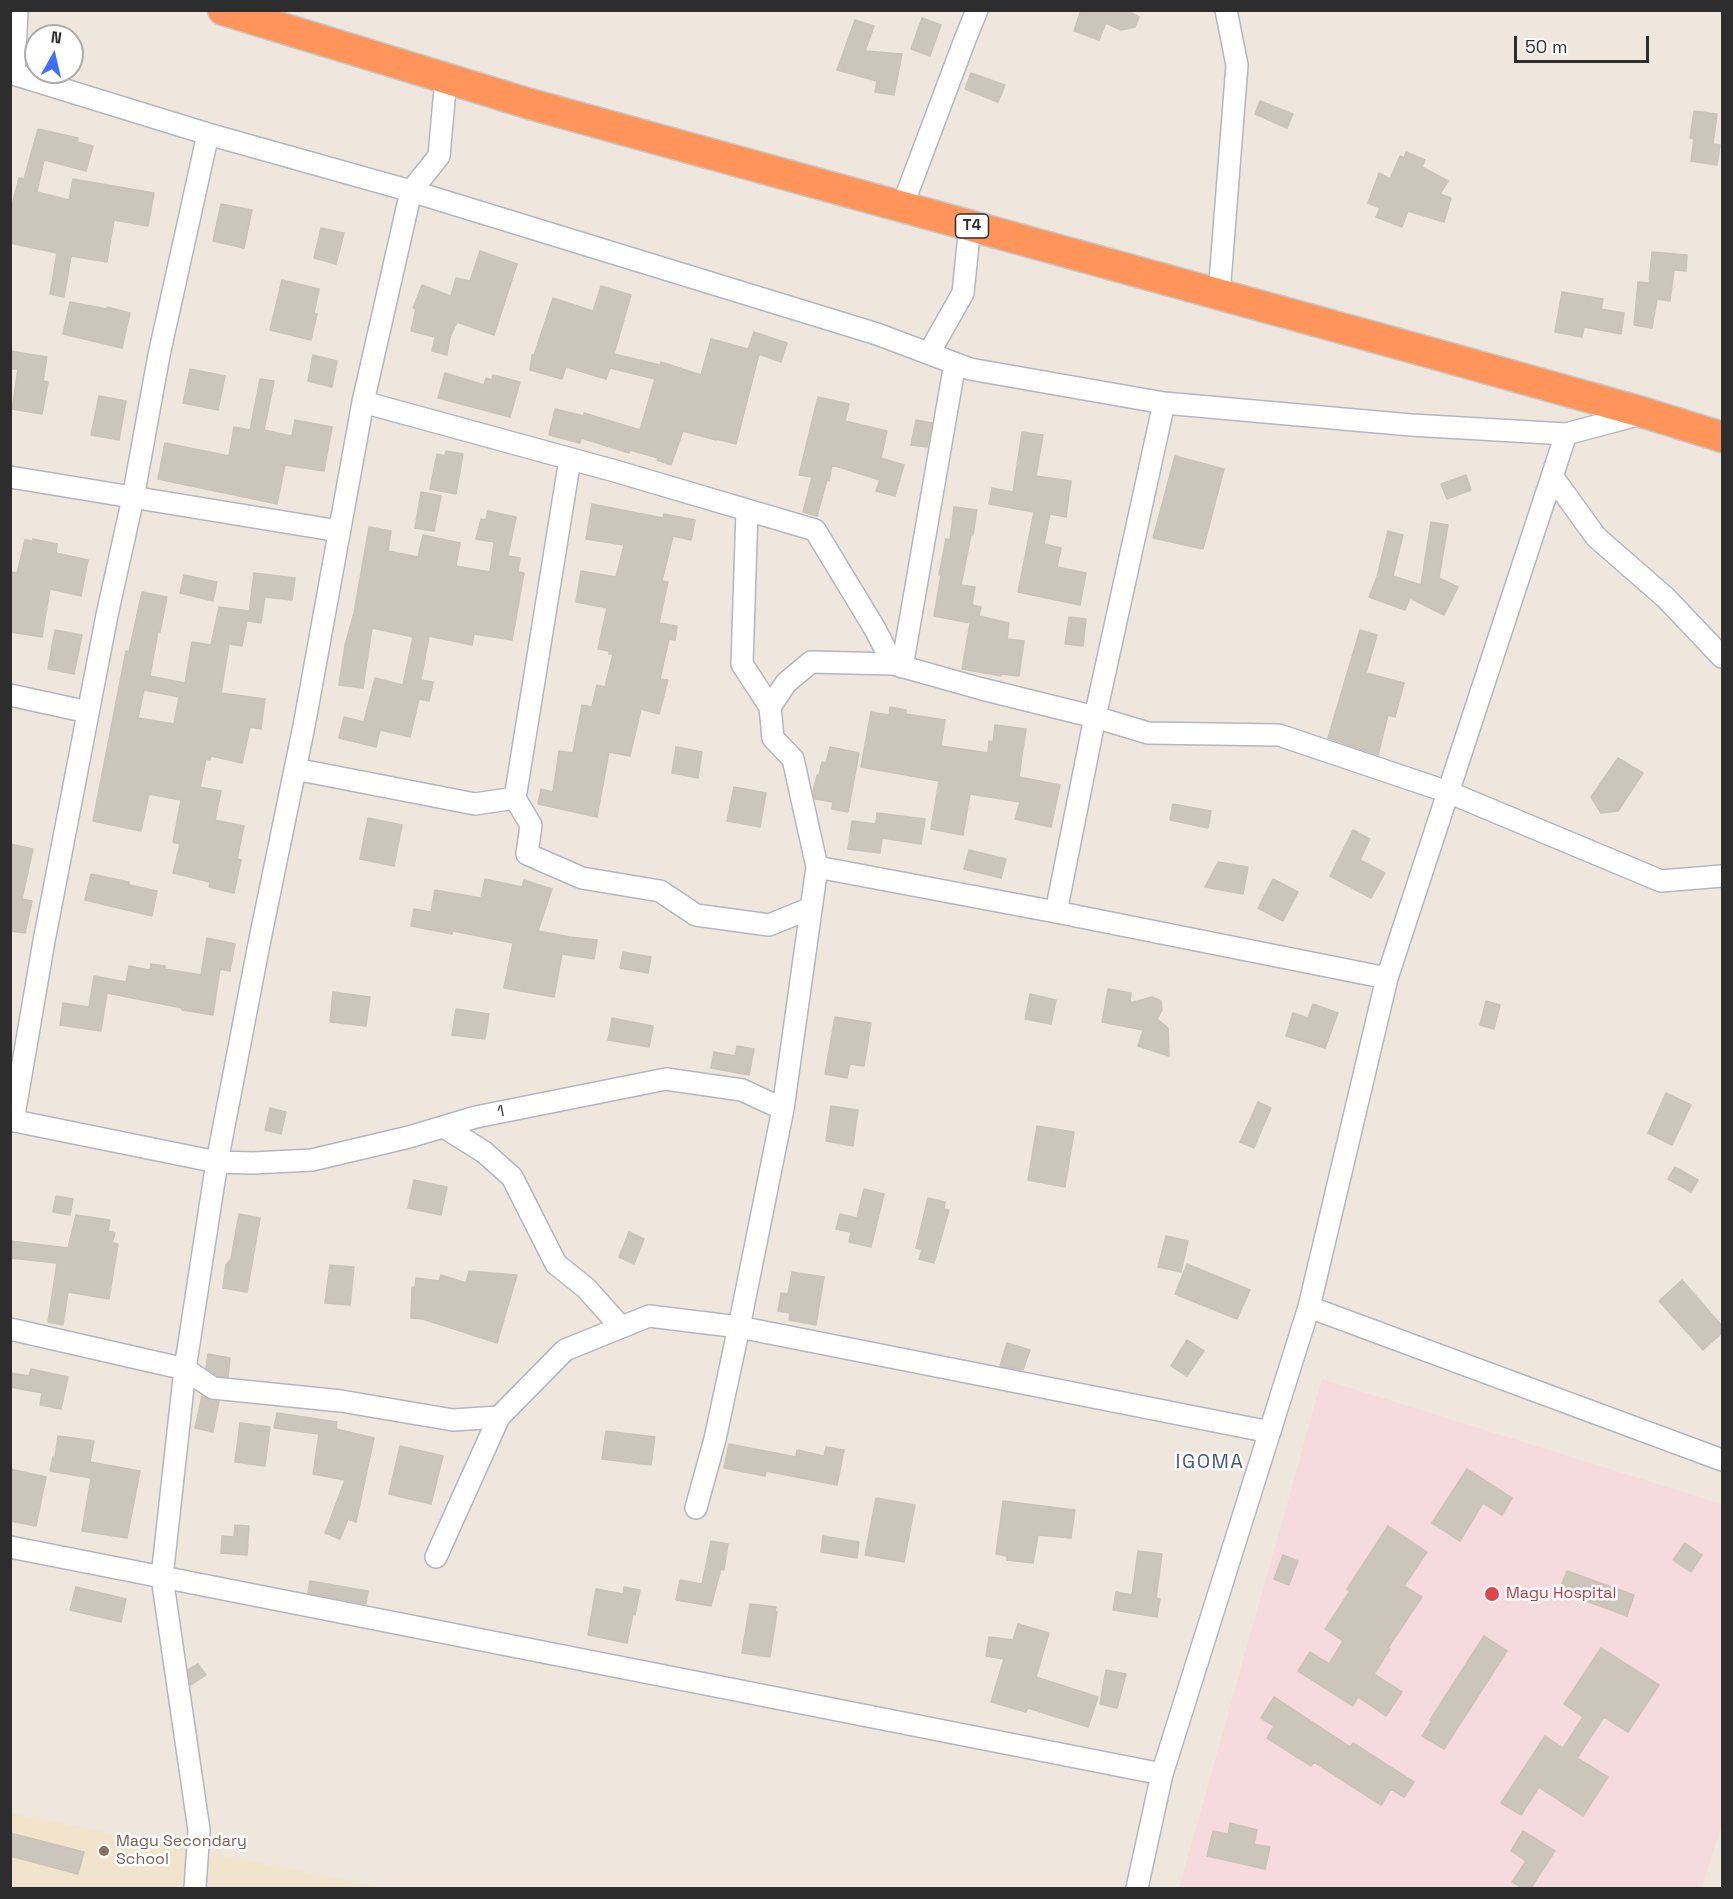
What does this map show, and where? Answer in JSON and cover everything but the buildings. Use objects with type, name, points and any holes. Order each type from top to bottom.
[{"type":"highway","name":"T4","points":[[223,10],[530,104],[1646,413],[1722,437]]},
{"type":"street","points":[[16,10],[12,74],[208,134],[411,191],[877,334],[970,369],[1164,403],[1411,425],[1566,434],[1646,413]]},
{"type":"street","points":[[902,207],[977,10]]},
{"type":"street","points":[[1219,294],[1237,64],[1226,10]]},
{"type":"street","points":[[195,1888],[199,1830],[162,1576],[185,1369],[217,1162],[295,769],[363,402],[411,191],[439,156],[446,78]]},
{"type":"street","points":[[12,1120],[106,615],[133,498],[159,355],[208,134]]},
{"type":"street","points":[[929,353],[963,293],[970,225]]},
{"type":"street","points":[[898,666],[955,363]]},
{"type":"street","points":[[363,402],[815,530],[898,666]]},
{"type":"street","points":[[1056,912],[1095,717],[1164,403]]},
{"type":"street","points":[[1137,1888],[1162,1774],[1309,1307],[1387,978],[1566,434]]},
{"type":"street","points":[[570,459],[515,798],[531,825],[527,854],[582,878],[660,891],[696,915],[769,925],[811,908]]},
{"type":"street","points":[[1552,476],[1596,537],[1666,598],[1722,657]]},
{"type":"street","points":[[10,477],[339,531]]},
{"type":"street","points":[[696,1508],[715,1439],[783,1109],[817,867],[793,759],[773,738],[770,707],[742,664],[747,510]]},
{"type":"street","points":[[770,707],[786,683],[811,662],[898,666],[1148,733],[1279,735],[1448,792],[1661,881],[1722,876]]},
{"type":"street","points":[[10,695],[88,712]]},
{"type":"street","points":[[295,769],[476,804],[515,798]]},
{"type":"street","points":[[817,867],[1387,978]]},
{"type":"street","name":"1","points":[[12,1120],[217,1162],[253,1163],[312,1161],[409,1137],[477,1117],[666,1079],[742,1090],[783,1109]]},
{"type":"street","points":[[444,1126],[484,1152],[512,1177],[556,1264],[586,1288],[621,1327]]},
{"type":"street","points":[[1309,1307],[1722,1460]]},
{"type":"street","points":[[436,1557],[499,1417],[565,1350],[649,1316],[739,1327],[1270,1432]]},
{"type":"street","points":[[10,1329],[185,1369],[213,1388],[341,1401],[453,1420],[499,1417]]},
{"type":"street","points":[[10,1547],[1162,1774]]},
{"type":"shaded area","name":"Magu Hospital","points":[[1322,1379],[1722,1504],[1722,1824],[1702,1888],[1179,1888]]},
{"type":"shaded area","name":"Magu Secondary School","points":[[11,1813],[385,1888],[11,1888]]},
{"type":"place","name":"Magu Hospital","points":[[1492,1594]]},
{"type":"place","name":"Magu Secondary School","points":[[104,1851]]},
{"type":"district","name":"IGOMA","points":[[1210,1463]]}]
